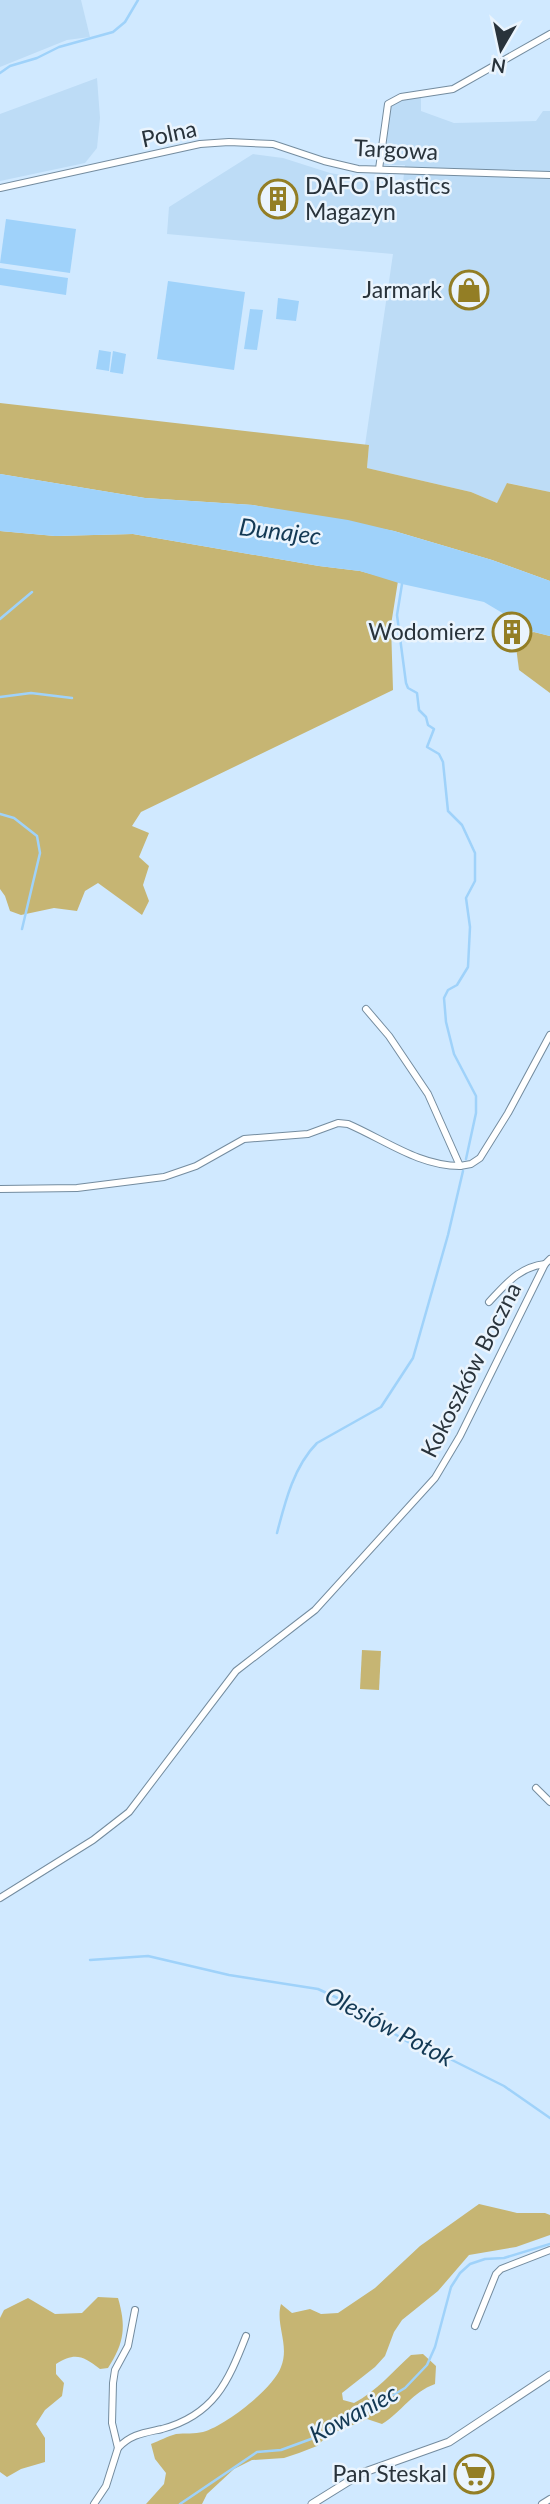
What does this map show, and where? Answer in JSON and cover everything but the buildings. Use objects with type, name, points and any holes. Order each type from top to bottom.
[{"type":"street","points":[[379,169],[388,104],[401,97],[453,89],[550,34]]},
{"type":"street","name":"Targowa","points":[[242,142],[286,147],[324,161],[358,169],[550,175]]},
{"type":"street","name":"Polna","points":[[0,188],[200,144],[242,142]]},
{"type":"street","points":[[366,1009],[388,1035],[428,1094],[460,1166]]},
{"type":"street","points":[[0,1189],[77,1188],[164,1177],[196,1166],[244,1139],[307,1134],[338,1124],[348,1124],[425,1161],[445,1166],[471,1164],[480,1158],[508,1113],[550,1035]]},
{"type":"street","points":[[489,1302],[514,1274],[547,1261]]},
{"type":"street","name":"Kokoszków Boczna","points":[[0,1898],[93,1840],[129,1812],[236,1671],[315,1610],[435,1478],[460,1436],[547,1261]]},
{"type":"street","points":[[536,1788],[550,1802]]},
{"type":"street","points":[[475,2326],[496,2274],[501,2269],[550,2250]]},
{"type":"street","points":[[118,2448],[111,2423],[113,2382],[115,2370],[128,2346],[135,2310]]},
{"type":"street","points":[[94,2504],[106,2486],[118,2448],[126,2439],[139,2433],[185,2422],[214,2400],[227,2382],[246,2336]]},
{"type":"street","points":[[312,2504],[362,2473],[437,2447],[460,2436],[550,2375]]},
{"type":"street","points":[[542,2504],[550,2499]]},
{"type":"shaded area","points":[[0,0],[81,0],[90,37],[67,40],[0,67]]},
{"type":"shaded area","points":[[97,78],[100,118],[97,148],[85,163],[0,181],[0,114]]},
{"type":"shaded area","points":[[421,97],[421,111],[454,123],[536,121],[543,111],[550,111],[550,492],[508,483],[497,503],[471,492],[367,468],[369,445],[365,445],[393,254],[167,234],[169,207],[253,154],[283,158],[330,173],[375,181],[403,182],[405,165],[384,165],[387,113],[390,103]]},
{"type":"shaded area","points":[[0,403],[369,445],[367,468],[471,492],[497,503],[507,483],[550,492],[550,581],[492,560],[394,531],[253,505],[145,498],[0,474]]},
{"type":"shaded area","points":[[0,531],[55,536],[133,534],[360,571],[398,581],[391,625],[393,690],[141,812],[132,826],[149,833],[139,857],[149,866],[143,885],[149,901],[142,915],[98,883],[85,891],[77,911],[54,908],[21,915],[10,911],[0,889]]},
{"type":"shaded area","points":[[534,632],[550,636],[550,693],[519,670],[515,639]]},
{"type":"shaded area","points":[[362,1650],[381,1651],[379,1690],[360,1689]]},
{"type":"shaded area","points":[[479,2204],[517,2213],[550,2215],[550,2235],[516,2247],[469,2255],[438,2291],[402,2320],[394,2332],[385,2356],[375,2367],[342,2393],[343,2400],[354,2403],[377,2387],[411,2355],[423,2354],[436,2366],[435,2384],[413,2397],[382,2424],[367,2419],[328,2435],[317,2446],[299,2453],[284,2458],[252,2460],[234,2469],[207,2494],[202,2504],[146,2504],[164,2484],[166,2473],[155,2459],[151,2444],[176,2434],[203,2432],[212,2428],[247,2406],[276,2376],[284,2351],[281,2304],[292,2313],[310,2309],[321,2314],[338,2313],[375,2288],[420,2246]]},
{"type":"shaded area","points":[[98,2297],[118,2298],[121,2308],[121,2342],[114,2359],[108,2368],[100,2369],[79,2357],[68,2358],[56,2364],[56,2374],[64,2383],[62,2396],[45,2410],[36,2424],[45,2438],[45,2462],[21,2469],[7,2477],[0,2472],[0,2318],[4,2310],[28,2298],[55,2314],[82,2313]]},
{"type":"water","points":[[6,219],[76,229],[70,273],[0,263]]},
{"type":"water","points":[[0,268],[68,278],[66,295],[0,285]]},
{"type":"water","points":[[168,281],[245,292],[234,370],[157,359]]},
{"type":"water","points":[[278,298],[299,301],[296,321],[276,319]]},
{"type":"water","points":[[250,309],[263,310],[257,350],[244,349]]},
{"type":"water","points":[[99,350],[111,352],[109,371],[96,369]]},
{"type":"water","points":[[113,351],[126,354],[123,374],[110,372]]},
{"type":"water","name":"Dunajec","points":[[0,474],[145,498],[253,505],[348,520],[394,531],[492,560],[550,581],[550,636],[534,632],[484,602],[402,584],[360,571],[133,534],[55,536],[0,531]]},
{"type":"waterway","points":[[0,73],[10,66],[37,58],[59,47],[113,32],[125,22],[138,0]]},
{"type":"waterway","points":[[402,584],[397,615],[406,683],[408,688],[417,693],[419,710],[426,717],[428,725],[434,729],[427,747],[439,754],[443,762],[448,811],[462,825],[475,853],[475,881],[466,898],[470,927],[468,967],[457,985],[448,990],[444,998],[446,1022],[454,1054],[476,1096],[476,1113],[466,1159]]},
{"type":"waterway","points":[[0,619],[32,592]]},
{"type":"waterway","points":[[0,697],[31,693],[72,698]]},
{"type":"waterway","points":[[0,814],[14,818],[37,836],[40,853],[22,929]]},
{"type":"waterway","points":[[277,1533],[291,1485],[309,1452],[317,1443],[381,1407],[413,1358],[463,1171]]},
{"type":"waterway","name":"Olesiów Potok","points":[[90,1960],[148,1956],[229,1975],[318,1989],[357,2007],[373,2021],[408,2042],[422,2045],[504,2086],[550,2118]]},
{"type":"waterway","name":"Kowaniec","points":[[180,2504],[257,2452],[281,2450],[311,2439],[405,2388],[427,2365],[435,2347],[451,2287],[460,2273],[470,2264],[485,2259],[504,2258],[550,2244]]},
{"type":"place","name":"DAFO Plastics Magazyn","points":[[278,199]]},
{"type":"place","name":"Jarmark","points":[[469,290]]},
{"type":"place","name":"Wodomierz","points":[[512,632]]},
{"type":"place","name":"Pan Steskal","points":[[474,2474]]}]
